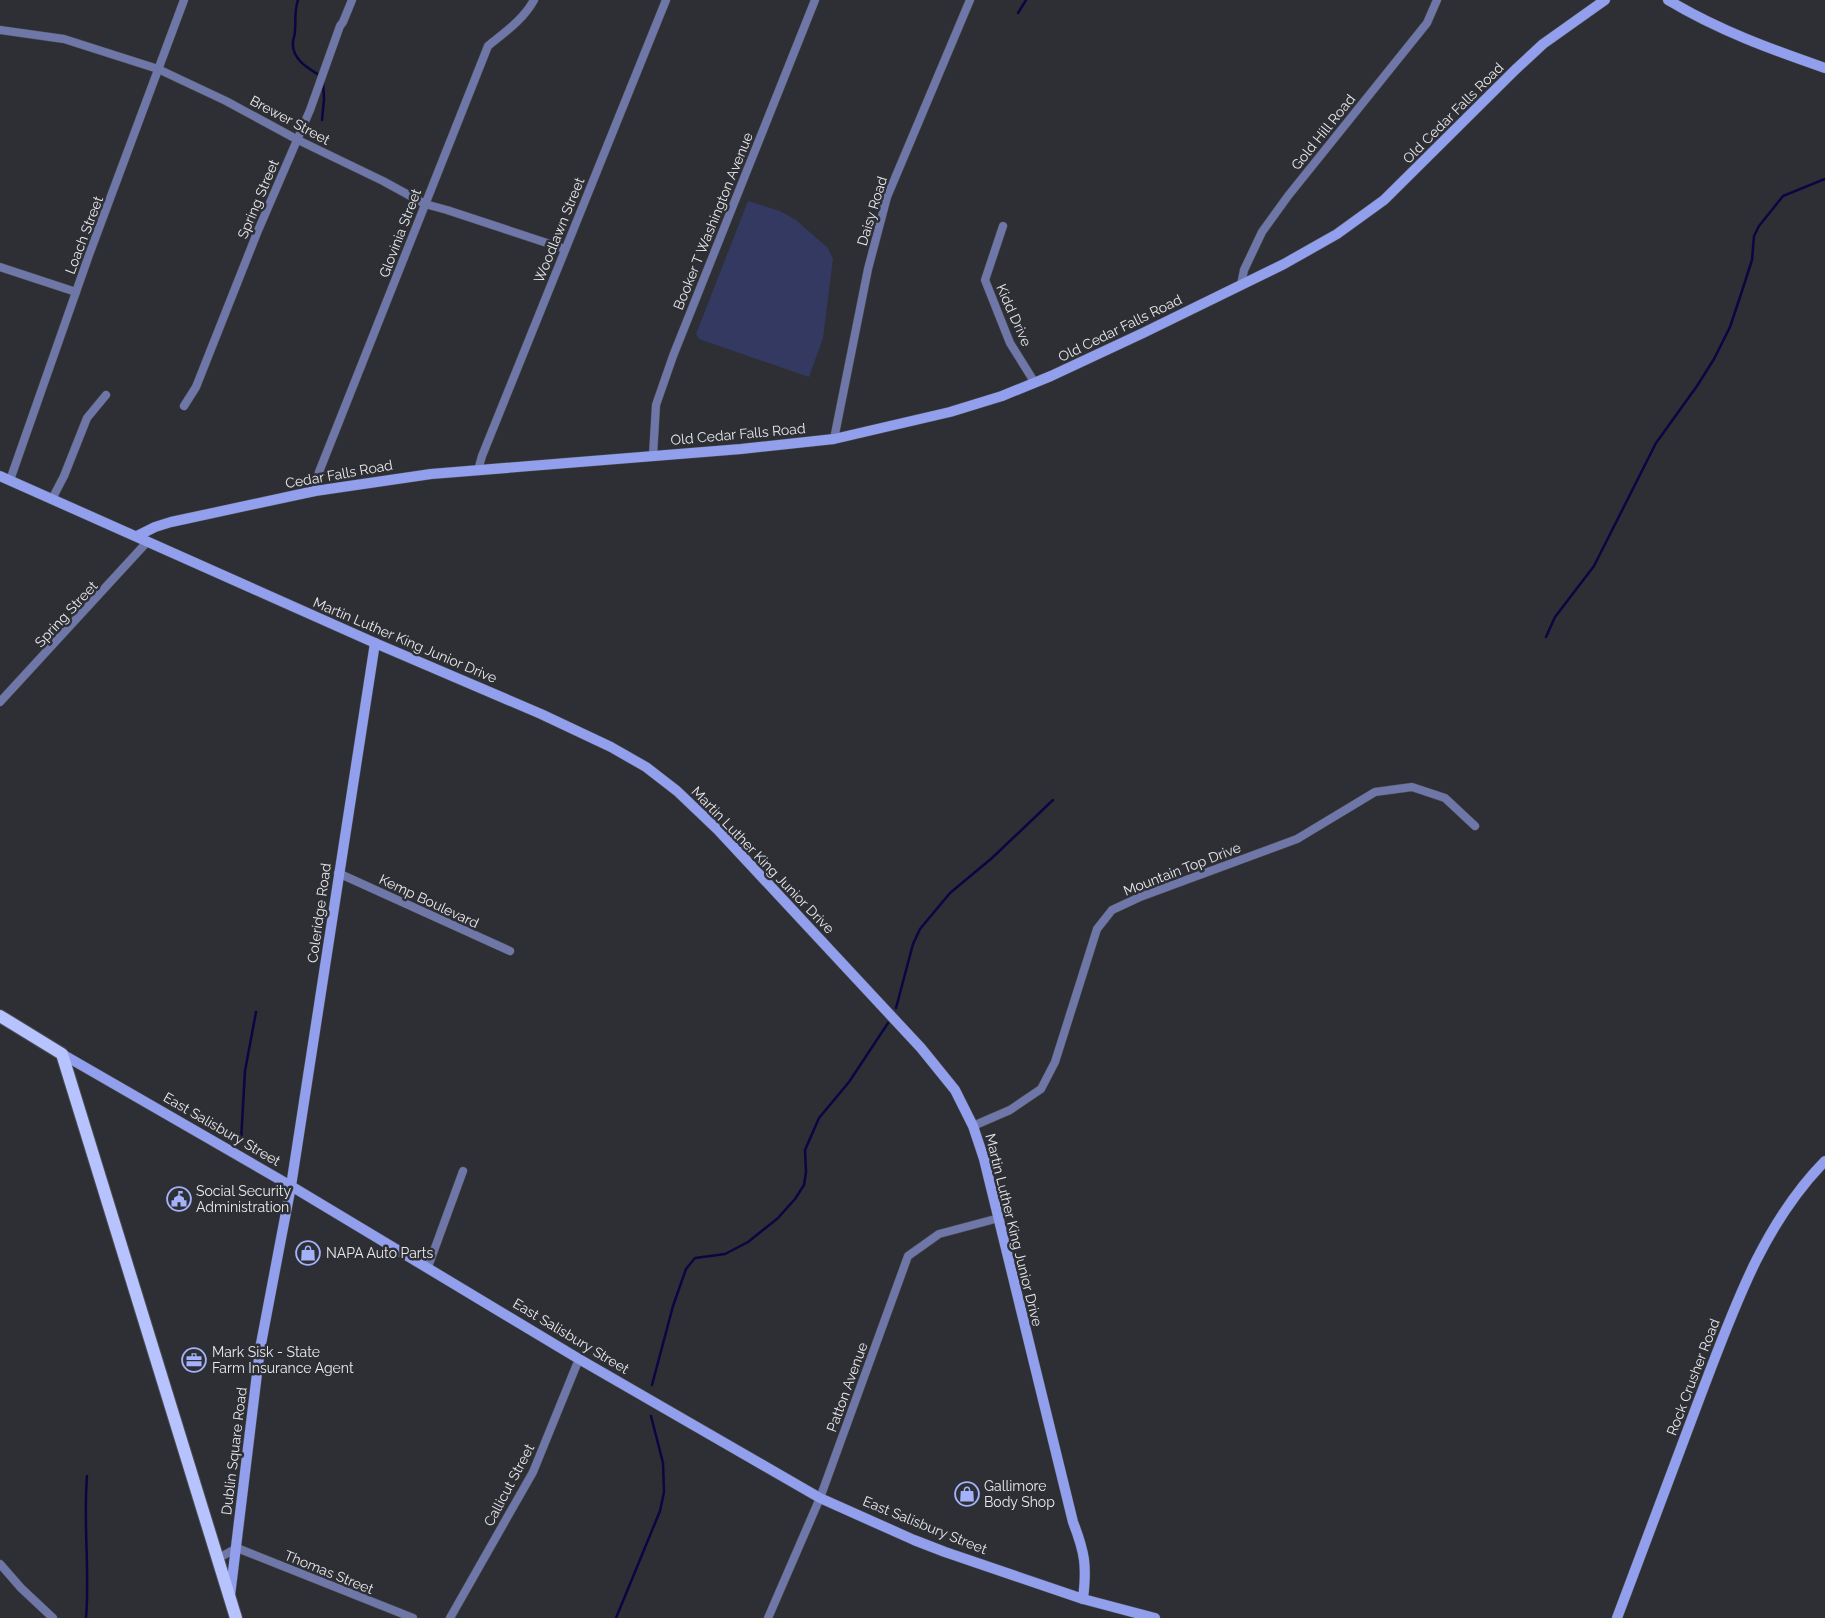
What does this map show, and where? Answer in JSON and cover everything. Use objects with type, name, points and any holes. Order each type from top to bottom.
[{"type":"main road","name":"East Salisbury Street","points":[[0,1016],[62,1054]]},
{"type":"main road","points":[[62,1054],[236,1618]]},
{"type":"street","name":"Loach Street","points":[[10,480],[76,292],[184,0]]},
{"type":"street","name":"Spring Street","points":[[184,406],[196,387],[257,233],[298,140],[340,26],[352,0]]},
{"type":"street","name":"Glovinia Street","points":[[315,491],[319,472],[488,46],[518,22],[534,0]]},
{"type":"street","name":"Woodlawn Street","points":[[478,470],[485,447],[564,249],[666,0]]},
{"type":"street","name":"Booker T Washington Avenue","points":[[653,455],[656,406],[673,356],[815,0]]},
{"type":"street","name":"Daisy Road","points":[[834,439],[868,269],[887,197],[970,0]]},
{"type":"street","name":"Gold Hill Road","points":[[1241,285],[1244,270],[1262,232],[1288,196],[1427,22],[1437,0]]},
{"type":"street","name":"Old Cedar Falls Road","points":[[551,464],[741,449],[834,439],[950,412],[1036,383],[1241,285],[1337,234],[1378,205],[1405,181],[1543,44],[1605,0]]},
{"type":"street","points":[[1668,0],[1719,28],[1746,40],[1825,68]]},
{"type":"street","name":"Brewer Street","points":[[0,30],[64,39],[158,69],[226,101],[298,140],[383,181],[425,204],[564,249]]},
{"type":"street","name":"Kidd Drive","points":[[1003,226],[985,280],[1010,343],[1036,383]]},
{"type":"street","points":[[0,266],[76,292]]},
{"type":"street","points":[[52,499],[64,476],[87,418],[106,395]]},
{"type":"street","name":"Cedar Falls Road","points":[[137,536],[171,522],[315,491],[383,480],[551,464]]},
{"type":"street","name":"Martin Luther King Junior Drive","points":[[0,476],[374,643],[590,736],[632,759],[677,791],[750,863],[921,1048],[954,1090],[973,1126],[984,1159],[1068,1504],[1084,1558],[1086,1570],[1083,1599]]},
{"type":"street","name":"Spring Street","points":[[0,702],[148,541]]},
{"type":"street","name":"Coleridge Road","points":[[291,1186],[374,643]]},
{"type":"street","name":"Mountain Top Drive","points":[[973,1126],[1010,1110],[1041,1089],[1055,1062],[1097,929],[1112,910],[1140,897],[1297,839],[1376,792],[1412,787],[1445,798],[1475,826]]},
{"type":"street","name":"Kemp Boulevard","points":[[338,873],[510,952]]},
{"type":"street","name":"East Salisbury Street","points":[[62,1054],[291,1186],[579,1359],[820,1498],[914,1540],[1083,1599],[1155,1618]]},
{"type":"street","name":"Rock Crusher Road","points":[[1617,1618],[1723,1337],[1752,1269],[1766,1242],[1796,1195],[1825,1160]]},
{"type":"street","points":[[428,1267],[463,1171]]},
{"type":"street","name":"Dublin Square Road","points":[[230,1601],[260,1349],[291,1186]]},
{"type":"street","name":"Patton Avenue","points":[[768,1618],[820,1498],[908,1256],[939,1234],[998,1218]]},
{"type":"street","name":"Callicut Street","points":[[450,1618],[533,1472],[579,1359]]},
{"type":"street","points":[[217,1559],[237,1548]]},
{"type":"street","name":"Thomas Street","points":[[237,1548],[412,1618]]},
{"type":"street","points":[[0,1564],[21,1588],[53,1618]]},
{"type":"shaded area","points":[[748,201],[780,211],[796,220],[828,248],[833,259],[823,338],[809,377],[699,339],[696,334]]},
{"type":"waterway","points":[[298,0],[293,48],[302,63],[321,76]]},
{"type":"waterway","points":[[1018,13],[1026,0]]},
{"type":"waterway","points":[[322,120],[323,81]]},
{"type":"waterway","points":[[1546,637],[1555,617],[1594,566],[1656,443],[1714,359],[1730,327],[1752,260],[1754,236],[1759,226],[1783,196],[1825,179]]},
{"type":"waterway","points":[[896,1008],[913,944],[920,929],[950,893],[992,858],[1053,800]]},
{"type":"waterway","points":[[241,1141],[245,1071],[256,1012]]},
{"type":"waterway","points":[[652,1385],[673,1306],[686,1269],[695,1258],[725,1254],[748,1242],[778,1218],[795,1199],[804,1185],[806,1172],[805,1150],[819,1118],[849,1082],[888,1023]]},
{"type":"waterway","points":[[616,1618],[660,1511],[664,1492],[663,1463],[651,1416]]},
{"type":"waterway","points":[[86,1618],[87,1476]]},
{"type":"place","name":"Social Security Administration","points":[[179,1199]]},
{"type":"place","name":"NAPA Auto Parts","points":[[308,1253]]},
{"type":"place","name":"Mark Sisk - State Farm Insurance Agent","points":[[194,1360]]},
{"type":"place","name":"Gallimore Body Shop","points":[[967,1494]]}]
